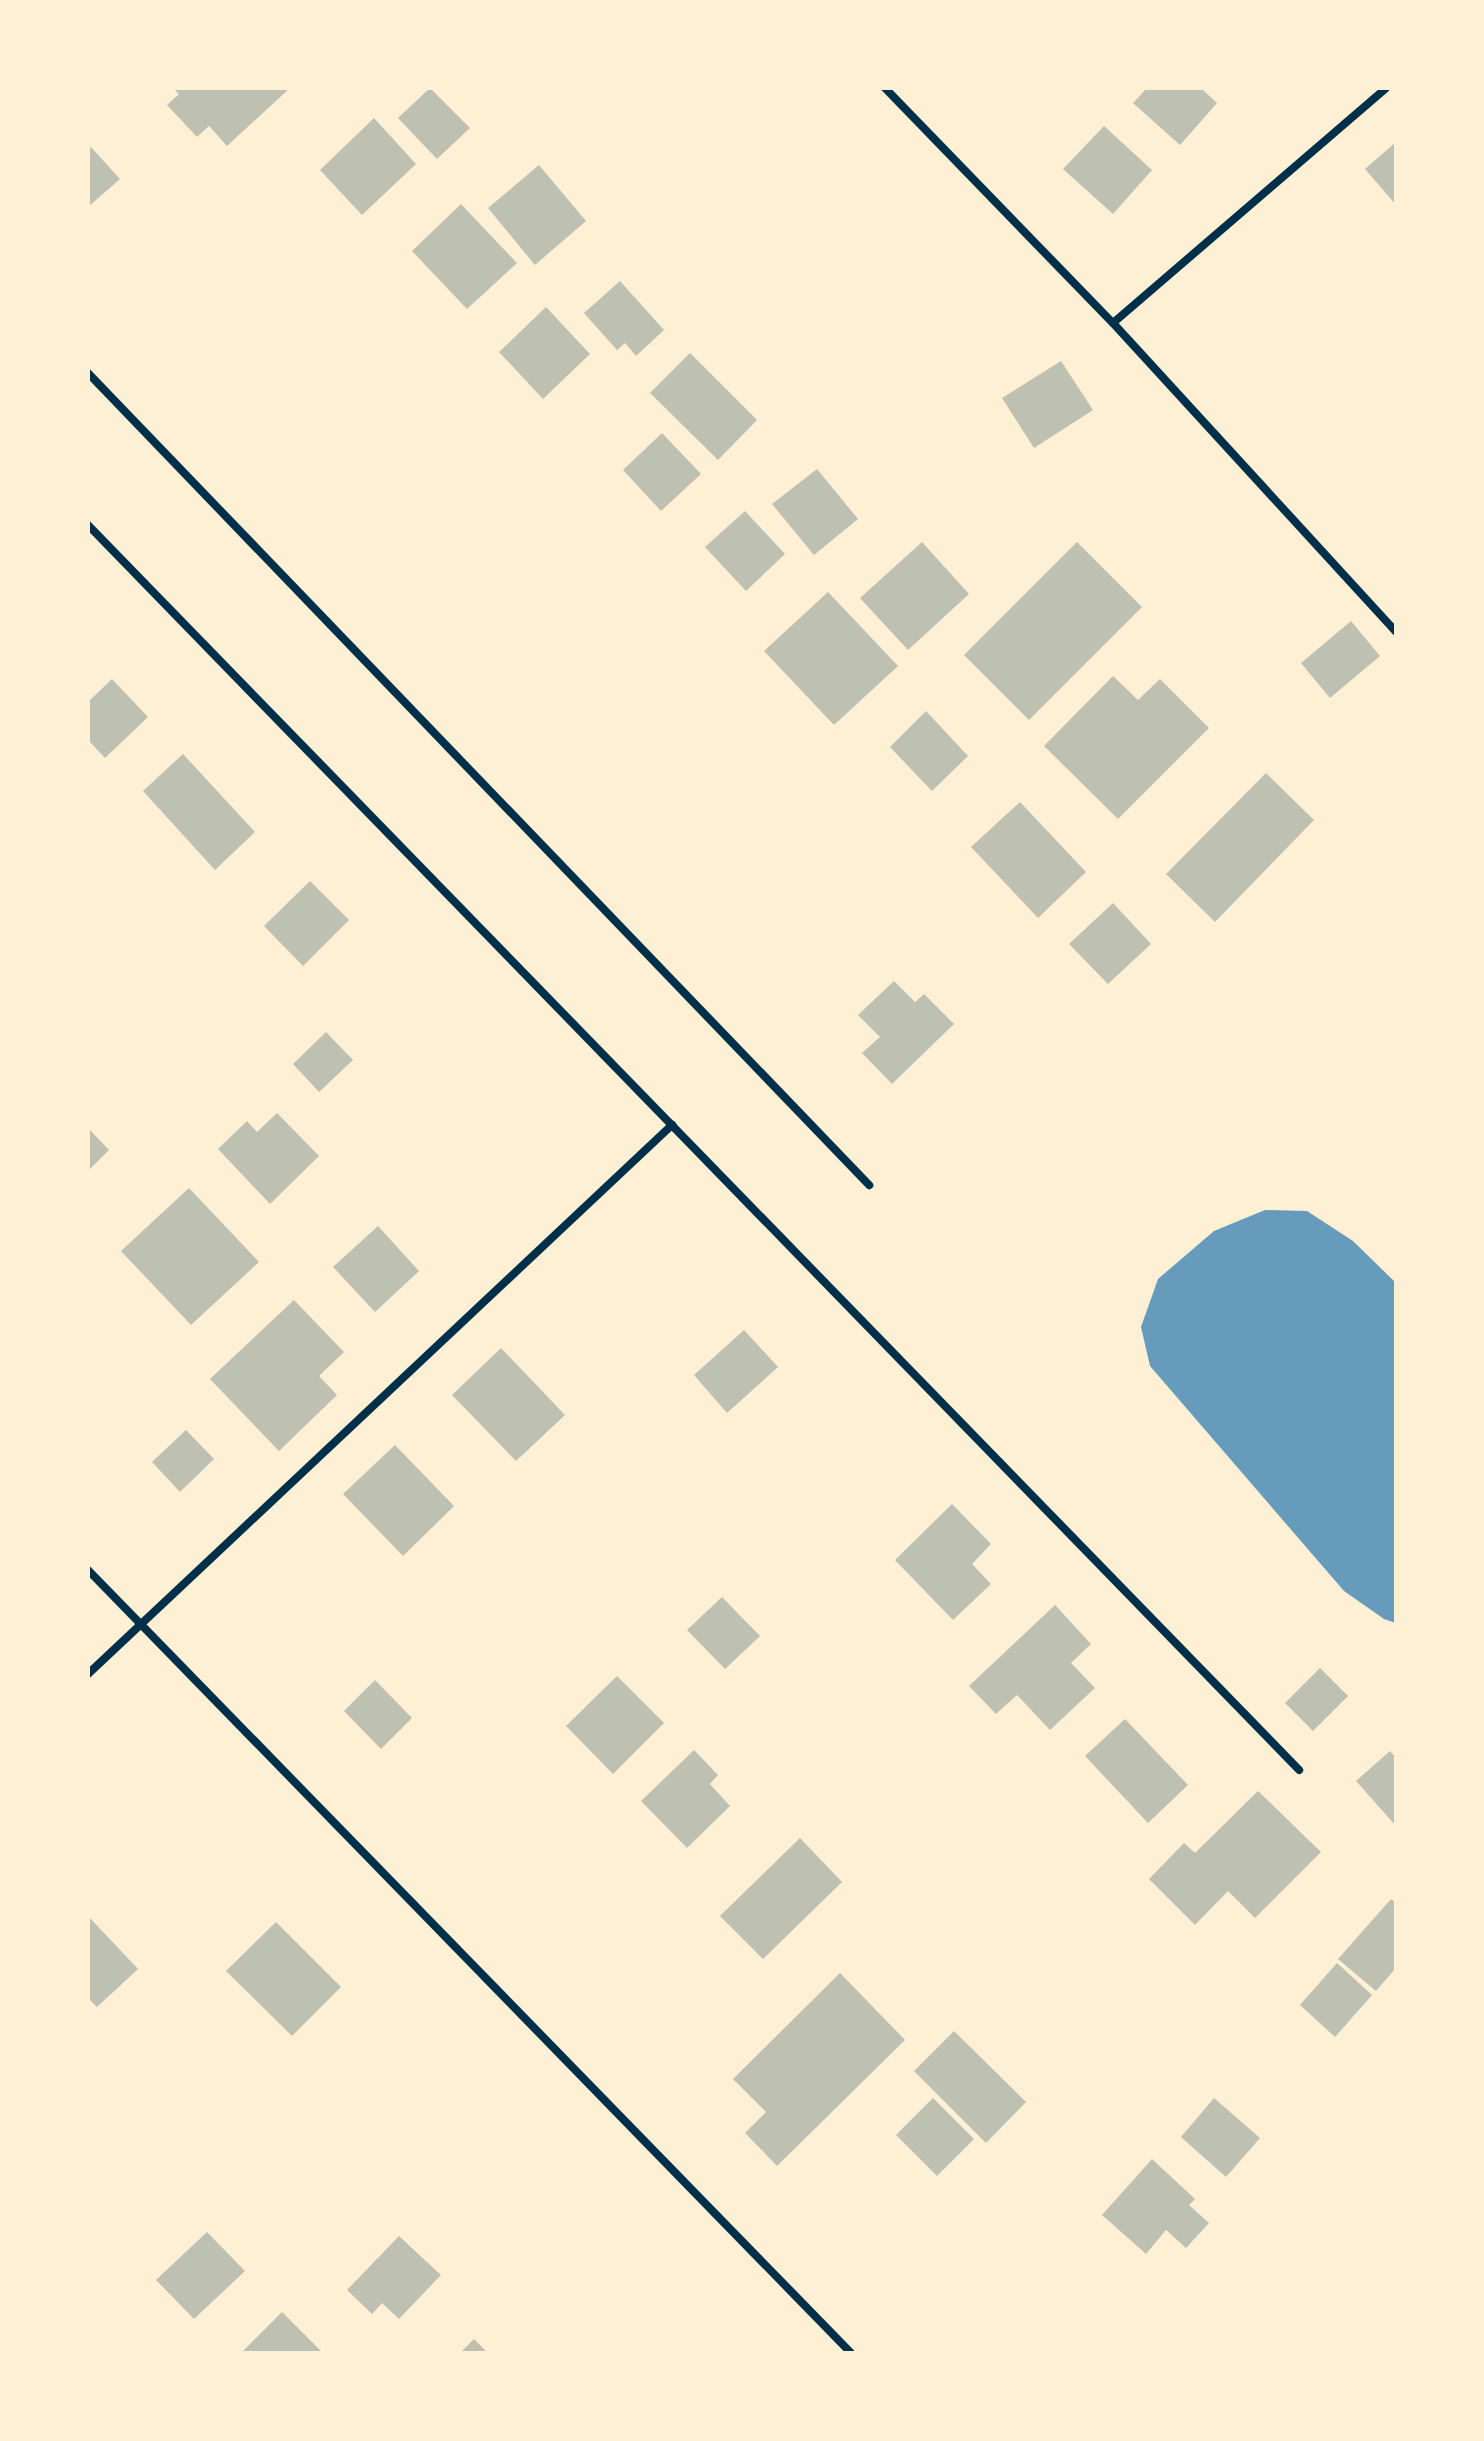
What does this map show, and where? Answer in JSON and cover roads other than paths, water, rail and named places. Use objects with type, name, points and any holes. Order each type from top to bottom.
[{"type":"street","points":[[885,88],[1113,323],[1396,632]]},
{"type":"street","points":[[1113,323],[1386,88]]},
{"type":"street","points":[[88,373],[869,1185]]},
{"type":"street","points":[[88,525],[1299,1770]]},
{"type":"street","points":[[88,1674],[672,1125]]},
{"type":"street","points":[[88,1570],[851,2353]]},
{"type":"water","points":[[1265,1210],[1307,1211],[1353,1241],[1396,1283],[1396,1623],[1384,1619],[1344,1591],[1150,1366],[1141,1327],[1158,1279],[1214,1231]]}]
